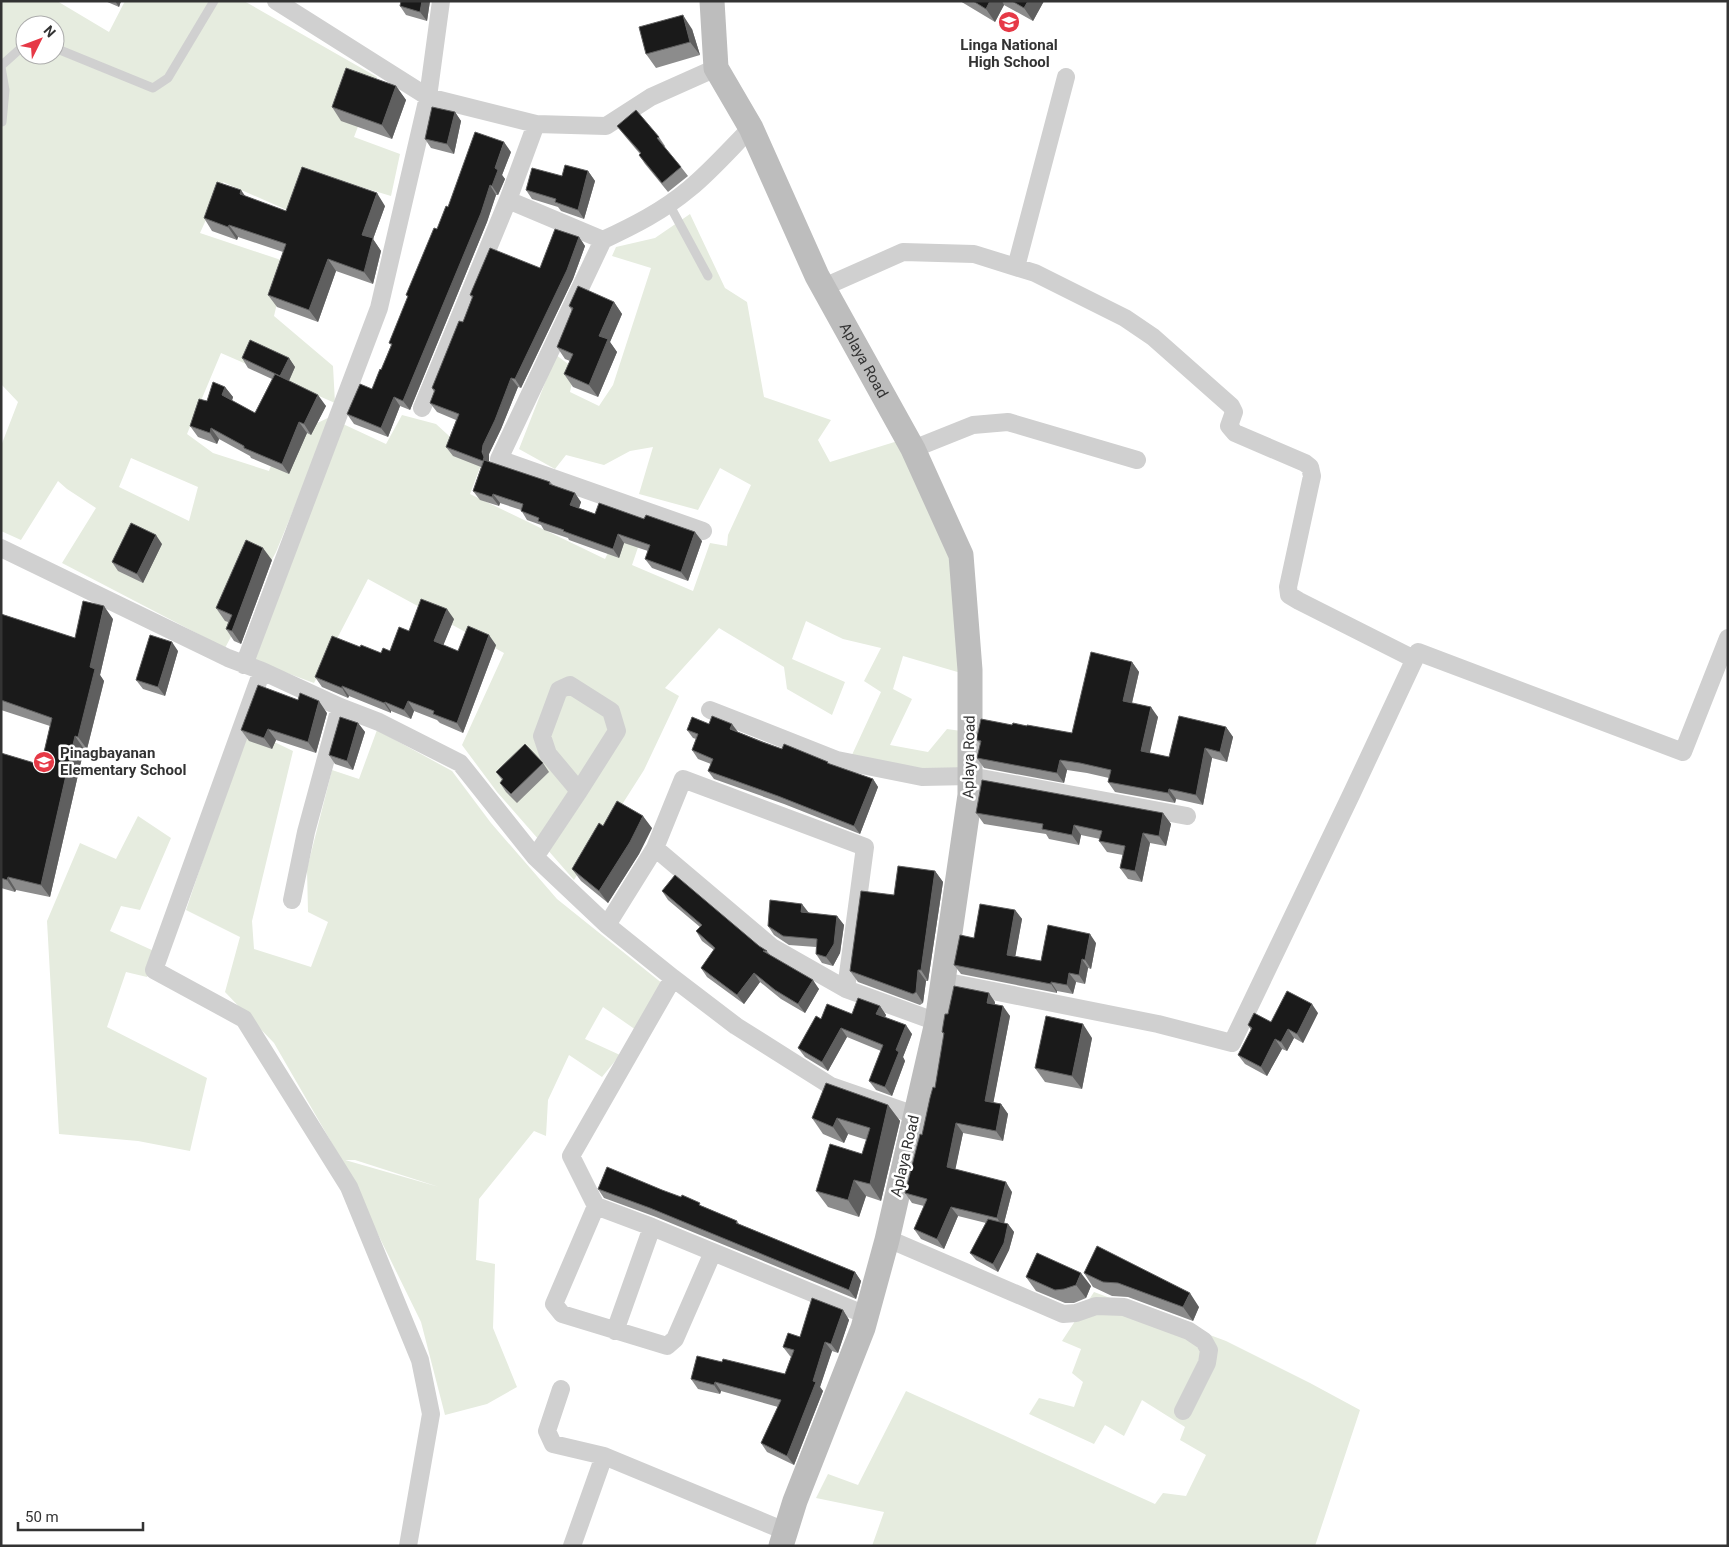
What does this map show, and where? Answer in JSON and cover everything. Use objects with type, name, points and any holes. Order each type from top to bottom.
[{"type":"street","points":[[244,665],[379,308],[428,97],[442,1]]},
{"type":"street","name":"Aplaya Road","points":[[712,1],[716,68],[751,128],[824,287],[913,449],[962,555],[970,670],[970,795],[937,1022],[863,1328],[783,1538]]},
{"type":"street","points":[[280,2],[428,97],[536,124],[606,126],[651,97],[716,68]]},
{"type":"street","points":[[1016,267],[1066,77]]},
{"type":"street","points":[[422,408],[508,200],[536,124]]},
{"type":"street","points":[[703,531],[499,459],[603,240],[634,226],[670,204],[689,189],[751,128]]},
{"type":"street","points":[[508,200],[603,240]]},
{"type":"street","points":[[824,287],[902,252],[974,254],[1035,273],[1125,318],[1152,337],[1231,406],[1234,412],[1229,426],[1235,433],[1305,463],[1310,467],[1312,476],[1288,587],[1289,595],[1414,659]]},
{"type":"street","points":[[913,449],[973,425],[1008,422],[1136,460]]},
{"type":"street","points":[[1,548],[244,665],[379,722],[460,763],[535,857],[606,925],[673,978],[736,1026],[830,1086],[915,1115]]},
{"type":"street","points":[[943,981],[1158,1024],[1232,1043],[1418,652],[1683,752],[1728,638]]},
{"type":"street","points":[[262,671],[154,970],[244,1020],[349,1187],[420,1360],[431,1414],[408,1546]]},
{"type":"street","points":[[535,857],[579,791],[617,731],[610,711],[570,685],[560,690],[542,736],[548,754],[579,791]]},
{"type":"street","points":[[292,900],[306,832],[340,707]]},
{"type":"street","points":[[710,710],[837,760],[922,777],[970,776],[1187,816]]},
{"type":"street","points":[[606,925],[655,848],[683,779],[865,847],[846,989]]},
{"type":"street","points":[[655,848],[772,947],[846,989],[937,1022]]},
{"type":"street","points":[[673,978],[571,1156],[596,1206],[866,1315]]},
{"type":"street","points":[[596,1206],[554,1304],[562,1314],[667,1346],[675,1339],[712,1252]]},
{"type":"street","points":[[615,1331],[652,1227]]},
{"type":"street","points":[[886,1238],[1063,1314],[1076,1313],[1096,1306],[1124,1307],[1189,1331],[1204,1341],[1209,1350],[1206,1363],[1183,1411]]},
{"type":"street","points":[[562,1389],[546,1431],[553,1444],[604,1456],[783,1538]]},
{"type":"street","points":[[572,1546],[604,1456]]},
{"type":"lane","points":[[65,52],[153,88],[168,78],[214,1]]},
{"type":"lane","points":[[2,122],[5,90],[1,66],[15,53]]},
{"type":"lane","points":[[670,204],[708,276]]},
{"type":"shaded area","points":[[1,1],[57,1],[109,32],[125,1],[244,1],[377,77],[354,137],[400,154],[391,196],[305,170],[287,210],[223,182],[200,233],[287,262],[274,316],[333,366],[335,403],[221,353],[187,434],[213,453],[269,471],[284,430],[309,427],[332,416],[276,552],[225,648],[62,563],[96,508],[58,481],[21,540],[1,531],[1,446],[18,402],[1,384]],"holes":[[[131,458],[198,487],[189,521],[119,487]]]},
{"type":"shaded area","points":[[690,214],[725,288],[747,302],[764,397],[831,420],[818,440],[830,462],[901,440],[952,552],[961,673],[903,656],[893,689],[912,699],[890,745],[928,752],[947,729],[961,731],[964,768],[928,771],[851,757],[881,692],[864,681],[881,648],[843,639],[806,621],[792,659],[845,682],[832,715],[787,689],[784,667],[719,628],[665,688],[679,696],[644,770],[574,880],[497,792],[462,745],[504,653],[368,579],[314,683],[252,660],[343,424],[386,444],[402,415],[436,424],[481,465],[470,494],[605,559],[628,512],[648,518],[632,565],[693,591],[710,543],[727,546],[728,535],[751,485],[720,468],[698,510],[639,494],[653,447],[630,451],[604,465],[566,455],[555,469],[519,449],[556,355],[575,369],[570,392],[599,406],[613,385],[651,268],[612,256],[616,247],[655,238]]},
{"type":"shaded area","points":[[247,729],[293,751],[252,921],[254,949],[311,967],[328,922],[308,912],[307,869],[332,770],[359,779],[377,730],[452,771],[491,823],[557,899],[663,984],[636,1030],[603,1007],[585,1039],[620,1055],[602,1077],[569,1055],[548,1100],[546,1136],[534,1131],[479,1199],[476,1260],[495,1264],[493,1328],[517,1387],[487,1404],[445,1415],[421,1322],[341,1159],[274,1043],[225,992],[240,937],[186,910]],"holes":[[[345,1160],[355,1160],[439,1187]]]},
{"type":"shaded area","points":[[138,816],[171,838],[140,910],[121,906],[110,931],[154,951],[147,977],[126,972],[107,1027],[207,1078],[190,1151],[138,1141],[59,1134],[47,921],[80,843],[116,859]]},
{"type":"shaded area","points":[[1094,1292],[1226,1341],[1360,1410],[1315,1546],[872,1546],[884,1512],[816,1498],[828,1474],[858,1485],[906,1391],[1155,1504],[1163,1493],[1186,1496],[1206,1455],[1180,1440],[1185,1427],[1142,1400],[1124,1436],[1105,1425],[1094,1444],[1029,1414],[1039,1398],[1074,1407],[1083,1382],[1072,1373],[1081,1349],[1062,1341]]},
{"type":"building","points":[[401,1],[422,1],[420,12],[400,6]]},
{"type":"building","points":[[973,1],[990,1],[986,9]]},
{"type":"building","points":[[1012,1],[1028,1],[1024,8]]},
{"type":"building","points":[[683,15],[690,42],[646,54],[639,27]]},
{"type":"building","points":[[346,68],[396,86],[382,125],[332,107]]},
{"type":"building","points":[[432,107],[455,112],[447,144],[425,139]]},
{"type":"building","points":[[636,110],[681,167],[662,183],[639,155],[641,153],[617,126]]},
{"type":"building","points":[[475,132],[504,142],[495,168],[498,170],[492,186],[490,185],[481,213],[403,401],[394,397],[381,428],[347,414],[360,384],[372,389],[381,370],[392,344],[389,343],[408,296],[406,295],[434,228],[437,229],[446,206],[448,207]]},
{"type":"building","points":[[565,165],[588,171],[578,210],[555,202],[556,199],[526,190],[532,168],[562,176]]},
{"type":"building","points":[[302,167],[377,193],[362,235],[373,238],[364,272],[328,259],[309,310],[268,295],[286,244],[204,218],[217,182],[241,190],[240,194],[286,211]]},
{"type":"building","points":[[555,229],[579,237],[567,270],[515,379],[511,378],[483,445],[483,461],[446,447],[459,414],[430,403],[435,390],[432,388],[459,321],[463,322],[473,296],[470,295],[490,248],[540,268]]},
{"type":"building","points":[[578,286],[614,302],[599,336],[608,339],[589,385],[564,374],[573,354],[557,347],[573,308],[569,306]]},
{"type":"building","points":[[250,340],[289,358],[280,376],[242,358]]},
{"type":"building","points":[[275,374],[318,395],[304,424],[299,422],[282,464],[244,448],[244,446],[211,428],[210,433],[190,426],[199,399],[207,401],[213,382],[225,387],[222,395],[255,413]]},
{"type":"building","points":[[484,460],[550,482],[549,484],[575,493],[570,505],[595,514],[599,503],[644,519],[646,515],[695,532],[681,572],[645,559],[650,545],[618,534],[613,549],[538,521],[539,518],[521,511],[523,504],[493,494],[492,497],[473,491]]},
{"type":"building","points":[[131,523],[156,535],[137,574],[112,562]]},
{"type":"building","points":[[246,540],[263,548],[232,631],[226,629],[232,615],[216,608]]},
{"type":"building","points":[[421,599],[447,609],[434,641],[458,651],[468,626],[489,635],[457,723],[433,714],[434,711],[408,701],[404,710],[315,677],[332,636],[381,653],[383,648],[390,651],[399,627],[409,631]]},
{"type":"building","points":[[83,601],[104,606],[90,667],[95,669],[78,737],[75,736],[41,885],[8,877],[7,880],[1,878],[1,753],[41,765],[52,718],[1,700],[1,614],[75,638]]},
{"type":"building","points":[[150,635],[172,642],[158,687],[136,680]]},
{"type":"building","points":[[1091,652],[1132,662],[1123,701],[1151,707],[1141,751],[1169,757],[1179,716],[1226,727],[1220,752],[1205,748],[1196,795],[1169,789],[1168,793],[1108,782],[1111,770],[1080,763],[1060,760],[1057,773],[977,758],[981,741],[977,740],[977,737],[981,719],[1072,733]]},
{"type":"building","points":[[258,685],[298,700],[300,693],[319,701],[308,742],[268,729],[264,738],[241,730]]},
{"type":"building","points":[[712,716],[732,724],[730,729],[762,742],[782,749],[784,744],[827,763],[873,779],[854,826],[708,771],[713,759],[692,750],[698,734],[687,730],[692,717],[709,724]]},
{"type":"building","points":[[340,717],[358,723],[347,761],[329,755]]},
{"type":"building","points":[[525,744],[543,763],[511,794],[500,783],[503,779],[496,772]]},
{"type":"building","points":[[982,780],[1163,813],[1159,836],[1143,833],[1135,871],[1120,868],[1125,846],[1099,841],[1102,831],[1074,825],[1072,835],[1042,829],[1043,824],[976,813]]},
{"type":"building","points":[[617,801],[643,816],[630,842],[599,891],[572,869],[599,823],[603,826]]},
{"type":"building","points":[[898,866],[935,871],[921,970],[918,970],[916,992],[913,994],[850,971],[861,891],[894,895]]},
{"type":"building","points":[[675,875],[767,951],[763,951],[813,980],[798,1004],[775,990],[754,973],[737,995],[701,968],[715,948],[696,931],[702,925],[662,891]]},
{"type":"building","points":[[770,900],[802,904],[801,912],[837,916],[834,944],[826,957],[816,954],[817,939],[783,936],[768,926]]},
{"type":"building","points":[[980,904],[1015,910],[1007,955],[1041,961],[1048,925],[1090,934],[1085,960],[1082,959],[1079,975],[1069,973],[1067,985],[1051,982],[1051,984],[954,965],[960,935],[974,938]]},
{"type":"building","points":[[954,986],[989,993],[987,1003],[1003,1006],[985,1101],[1001,1104],[996,1131],[956,1123],[947,1167],[1006,1182],[997,1218],[951,1207],[937,1239],[914,1229],[927,1199],[905,1193],[920,1134],[922,1135],[933,1087],[935,1088],[944,1033],[942,1032],[945,1014],[948,1014]]},
{"type":"building","points":[[1287,991],[1312,1004],[1297,1034],[1288,1029],[1281,1042],[1275,1039],[1261,1067],[1238,1055],[1252,1028],[1248,1025],[1254,1013],[1271,1022]]},
{"type":"building","points":[[858,998],[880,1006],[876,1014],[906,1025],[896,1050],[899,1052],[885,1087],[869,1081],[883,1045],[841,1028],[822,1062],[798,1048],[816,1016],[821,1019],[827,1004],[852,1014]]},
{"type":"building","points":[[1046,1016],[1083,1024],[1072,1076],[1035,1068]]},
{"type":"building","points":[[826,1083],[888,1105],[870,1184],[854,1180],[848,1200],[816,1191],[830,1144],[862,1154],[870,1128],[837,1118],[833,1127],[812,1118]]},
{"type":"building","points":[[607,1167],[662,1190],[681,1197],[682,1195],[700,1203],[699,1205],[737,1221],[736,1223],[855,1272],[849,1290],[650,1208],[598,1189]]},
{"type":"building","points":[[988,1219],[1008,1224],[1004,1243],[993,1264],[970,1253]]},
{"type":"building","points":[[1097,1246],[1190,1293],[1183,1307],[1118,1283],[1103,1282],[1084,1273]]},
{"type":"building","points":[[1037,1253],[1081,1273],[1076,1285],[1055,1290],[1026,1277]]},
{"type":"building","points":[[812,1298],[843,1310],[831,1344],[825,1342],[813,1381],[816,1382],[787,1456],[761,1443],[781,1400],[715,1382],[714,1385],[691,1379],[697,1356],[722,1362],[723,1359],[785,1374],[794,1350],[783,1347],[788,1333],[800,1337]]},
{"type":"place","name":"Linga National High School","points":[[1009,22]]},
{"type":"place","name":"Pinagbayanan Elementary School","points":[[44,762]]}]
